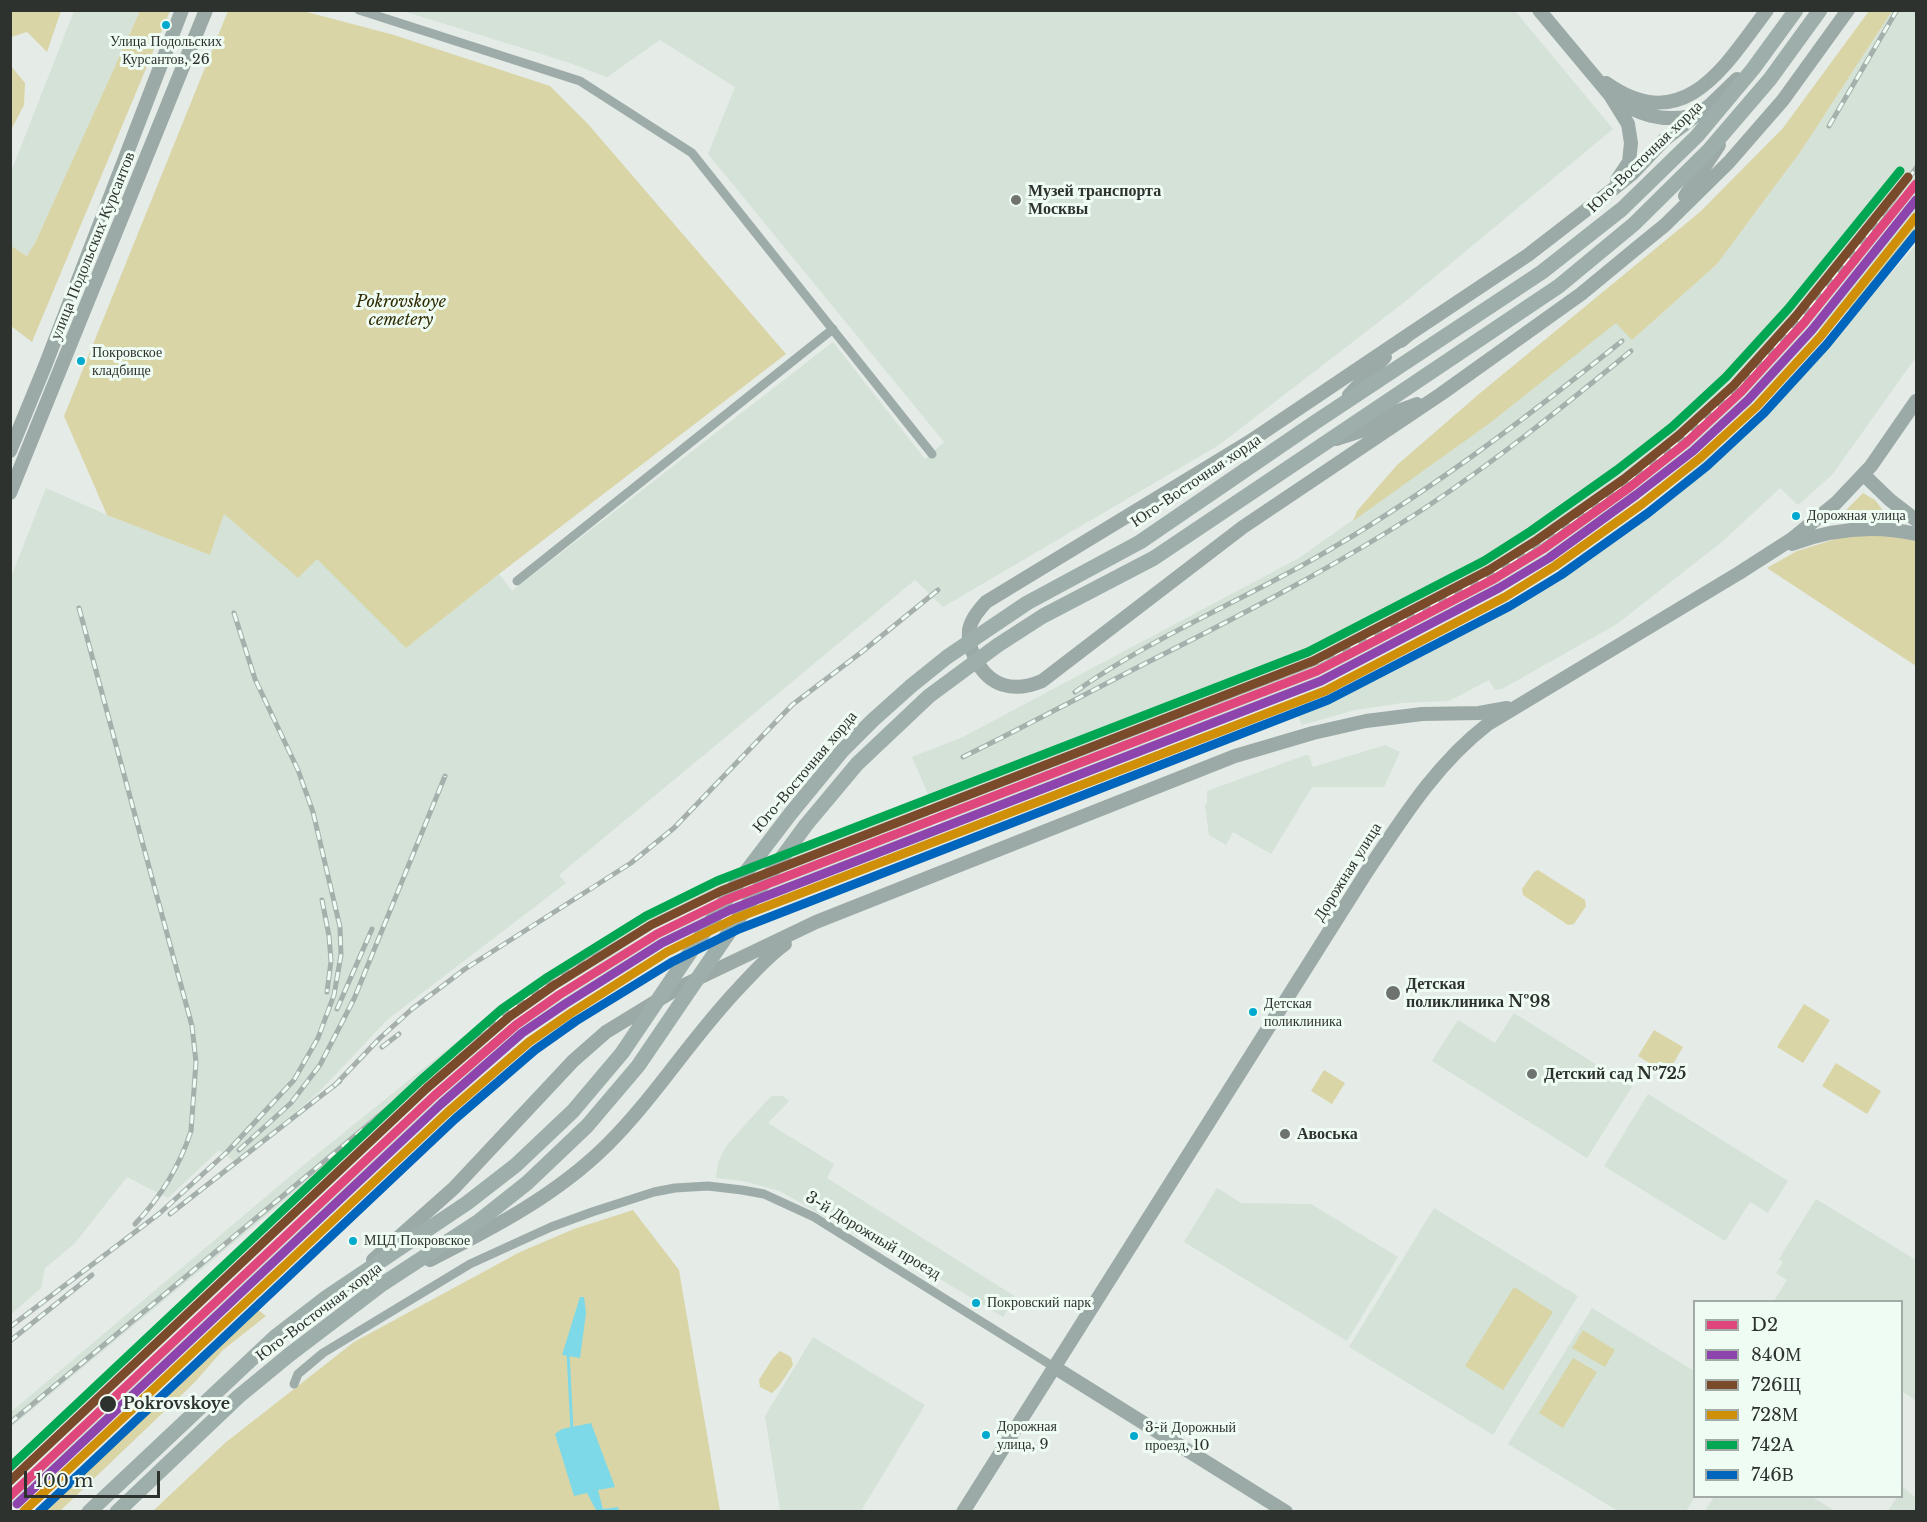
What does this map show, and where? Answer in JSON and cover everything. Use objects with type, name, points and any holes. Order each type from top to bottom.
[{"type":"main road","name":"улица Подольских Курсантов","points":[[10,451],[182,10]]},
{"type":"main road","name":"улица Подольских Курсантов","points":[[10,494],[206,10]]},
{"type":"main road","points":[[1539,10],[1610,95],[1628,124],[1631,143],[1629,162],[1620,176],[1597,201]]},
{"type":"main road","points":[[1586,67],[1620,93],[1638,100],[1671,102],[1687,97],[1706,86],[1728,63],[1767,10]]},
{"type":"main road","points":[[1795,10],[1730,86],[1710,105],[1664,140],[1633,173],[1528,255],[1249,442],[986,602],[972,621],[969,631],[971,651],[981,671],[996,682],[1013,687],[1023,688],[1042,681],[1243,527],[1441,394],[1581,294],[1665,225],[1729,162],[1783,100],[1848,10]]},
{"type":"main road","name":"Юго-Восточная хорда","points":[[89,1512],[275,1337],[327,1298],[467,1203],[516,1165],[573,1111],[622,1053],[733,889],[791,813],[842,751],[873,720],[946,657],[1027,603],[1140,542],[1542,272],[1622,209],[1697,136],[1753,69],[1795,10]]},
{"type":"main road","name":"Юго-Восточная хорда","points":[[117,1512],[238,1397],[289,1355],[381,1285],[480,1221],[527,1183],[588,1126],[639,1066],[751,900],[806,825],[857,764],[929,696],[998,645],[1043,616],[1154,558],[1559,286],[1634,224],[1710,149],[1770,79],[1820,10]]},
{"type":"main road","points":[[1610,95],[1642,114],[1676,119],[1694,115]]},
{"type":"main road","points":[[1665,225],[1704,170],[1735,120]]},
{"type":"main road","points":[[1314,423],[1354,391],[1407,335]]},
{"type":"main road","points":[[1328,441],[1364,430],[1387,415],[1441,394]]},
{"type":"main road","name":"Дорожная улица","points":[[963,1512],[1408,809],[1436,774],[1470,738],[1488,724],[1776,550],[1822,516],[1864,475],[1917,401]]},
{"type":"main road","points":[[1864,475],[1890,501],[1917,520]]},
{"type":"main road","points":[[1776,550],[1814,536],[1837,531],[1880,529],[1917,534]]},
{"type":"main road","points":[[327,1298],[454,1188],[573,1060],[606,1032],[678,988],[816,922],[1235,756],[1313,733],[1366,721],[1422,714],[1497,711],[1518,705]]},
{"type":"main road","points":[[1457,714],[1477,717],[1488,724]]},
{"type":"main road","points":[[1457,714],[1468,720],[1472,728],[1470,738]]},
{"type":"main road","points":[[381,1285],[482,1233],[545,1196],[578,1171],[608,1144],[720,1008],[747,979],[772,953],[816,922]]},
{"type":"main road","name":"3-й Дорожный проезд","points":[[1054,1367],[1286,1512]]},
{"type":"street","points":[[359,10],[580,81],[692,153],[932,454]]},
{"type":"street","points":[[517,581],[833,329]]},
{"type":"street","name":"3-й Дорожный проезд","points":[[294,1384],[298,1374],[323,1353],[470,1264],[552,1227],[592,1212],[654,1192],[708,1186],[764,1194],[814,1217],[1054,1367]]},
{"type":"shaded area","points":[[74,11],[140,11],[28,256],[10,246],[11,172]]},
{"type":"shaded area","points":[[403,11],[1515,11],[1613,129],[1402,304],[1219,445],[943,607],[915,580],[559,875],[566,883],[388,1019],[319,1092],[235,1162],[219,1150],[168,1198],[127,1177],[75,1243],[45,1268],[41,1288],[11,1314],[10,580],[46,488],[107,515],[210,555],[224,514],[298,577],[317,558],[406,648],[499,574],[512,591],[833,342],[925,459],[944,442],[708,154],[735,87],[660,40],[607,77],[567,62]]},
{"type":"shaded area","points":[[1892,11],[1916,11],[1916,218],[1893,249],[1749,407],[1535,570],[1322,684],[943,829],[912,757],[963,737],[1299,558],[1490,423],[1616,322],[1632,340],[1717,264],[1801,151]]},
{"type":"shaded area","points":[[1916,245],[1916,357],[1832,475],[1798,505],[1780,488],[1723,541],[1617,624],[1502,689],[1495,690],[1489,680],[1449,701],[1402,703],[1355,710],[1302,725],[1295,709],[1385,670],[1487,618],[1488,620],[1593,556],[1719,447],[1721,448],[1732,439],[1774,399],[1852,318]]},
{"type":"shaded area","points":[[1385,745],[1400,752],[1384,787],[1312,787],[1271,854],[1233,832],[1226,845],[1209,835],[1205,805],[1207,791],[1306,755],[1309,756],[1313,767]]},
{"type":"shaded area","points":[[924,802],[936,836],[670,936],[626,962],[561,1006],[493,1057],[238,1292],[11,1507],[11,1493],[475,1053],[547,998],[615,953],[741,890],[740,887],[674,916],[626,941],[493,1028],[11,1427],[11,1412],[300,1168],[486,1018],[619,932],[671,905],[725,881]]},
{"type":"shaded area","name":"Детский сад №725","points":[[1514,1013],[1632,1087],[1587,1158],[1432,1061],[1458,1020],[1495,1043]]},
{"type":"shaded area","points":[[1648,1094],[1788,1181],[1768,1213],[1750,1202],[1725,1241],[1604,1166]]},
{"type":"shaded area","points":[[771,1096],[783,1096],[789,1101],[768,1123],[834,1164],[827,1178],[1016,1297],[1003,1317],[865,1234],[858,1236],[780,1191],[743,1181],[716,1178],[718,1162],[727,1145]]},
{"type":"shaded area","points":[[1217,1188],[1241,1203],[1311,1204],[1398,1257],[1347,1341],[1184,1242]]},
{"type":"shaded area","points":[[1816,1199],[1916,1260],[1916,1401],[1903,1392],[1903,1300],[1775,1300],[1787,1280],[1776,1273],[1783,1262],[1779,1259]]},
{"type":"shaded area","points":[[1434,1208],[1578,1296],[1493,1435],[1349,1347]]},
{"type":"shaded area","points":[[1592,1308],[1693,1370],[1694,1498],[1686,1511],[1618,1511],[1508,1444]]},
{"type":"shaded area","points":[[813,1337],[925,1405],[861,1511],[783,1512],[780,1510],[765,1416]]},
{"type":"shaded area","points":[[1903,1487],[1916,1498],[1916,1511],[1888,1511],[1896,1498],[1903,1498]]},
{"type":"shaded area","points":[[1713,1498],[1814,1498],[1835,1511],[1705,1511]]},
{"type":"green space","points":[[10,11],[61,11],[47,52],[27,32],[11,37]]},
{"type":"green space","points":[[140,11],[170,11],[32,342],[11,326],[11,246],[27,256],[35,243]]},
{"type":"green space","name":"Pokrovskoye cemetery","points":[[228,11],[303,11],[394,35],[550,86],[588,124],[786,354],[406,648],[317,559],[298,578],[224,514],[210,555],[107,515],[64,416]]},
{"type":"green space","points":[[1869,11],[1892,11],[1801,151],[1717,264],[1632,340],[1616,323],[1490,423],[1353,521],[1357,511],[1397,465],[1479,394],[1700,212],[1783,128]]},
{"type":"green space","points":[[11,66],[25,83],[24,105],[11,130]]},
{"type":"green space","points":[[1916,223],[1916,239],[1854,313],[1844,305],[1896,249]]},
{"type":"green space","points":[[1863,493],[1875,500],[1888,517],[1859,520],[1844,515],[1845,511]]},
{"type":"green space","points":[[1871,535],[1916,538],[1916,666],[1767,568],[1797,551],[1842,537]]},
{"type":"green space","points":[[1538,870],[1585,900],[1586,906],[1574,924],[1568,925],[1523,895],[1522,889]]},
{"type":"green space","points":[[1804,1004],[1830,1020],[1803,1063],[1777,1047]]},
{"type":"green space","points":[[1654,1030],[1683,1047],[1667,1074],[1638,1056]]},
{"type":"green space","points":[[1836,1063],[1881,1091],[1867,1114],[1822,1086]]},
{"type":"green space","points":[[1324,1070],[1345,1083],[1332,1104],[1311,1091]]},
{"type":"green space","points":[[633,1210],[679,1270],[720,1511],[152,1512],[225,1443],[354,1342],[520,1252],[574,1229]]},
{"type":"green space","points":[[1514,1287],[1553,1312],[1503,1390],[1465,1366]]},
{"type":"green space","points":[[252,1305],[266,1316],[223,1350],[194,1383],[60,1511],[35,1511]]},
{"type":"green space","points":[[1583,1330],[1615,1350],[1605,1367],[1572,1348]]},
{"type":"green space","points":[[780,1351],[791,1357],[793,1365],[772,1393],[760,1387],[759,1380]]},
{"type":"green space","points":[[1573,1358],[1597,1372],[1563,1428],[1539,1413]]},
{"type":"water","points":[[580,1297],[584,1297],[586,1313],[580,1358],[562,1355]]},
{"type":"water","points":[[591,1423],[615,1487],[598,1490],[603,1509],[618,1507],[619,1511],[593,1511],[596,1510],[587,1493],[574,1496],[555,1434],[562,1429]]},
{"type":"waterway","points":[[568,1353],[572,1430]]},
{"type":"railway","points":[[1829,126],[1897,10]]},
{"type":"railway","points":[[10,1423],[466,1044],[514,1008],[595,956],[707,898],[1319,662],[1447,598],[1524,554],[1642,470],[1720,404],[1809,307],[1875,225],[1916,168]]},
{"type":"railway","points":[[1075,692],[1161,639],[1310,561],[1392,511],[1432,485],[1547,401],[1622,341]]},
{"type":"railway","points":[[963,757],[1256,606],[1392,529],[1452,490],[1504,452],[1631,351]]},
{"type":"railway","points":[[334,1086],[380,1038],[412,1009],[465,969],[631,863],[674,828],[792,705],[938,590]]},
{"type":"railway","points":[[79,608],[192,1026],[196,1062],[191,1131],[168,1180],[153,1203],[135,1224]]},
{"type":"railway","points":[[10,1327],[160,1213],[227,1152],[294,1080],[318,1038],[334,995],[341,955],[340,927],[313,812],[298,770],[255,679],[234,613]]},
{"type":"railway","points":[[239,1150],[291,1103],[320,1065],[354,999],[445,776]]},
{"type":"railway","points":[[322,900],[331,961],[327,992]]},
{"type":"railway","points":[[337,1009],[372,929]]},
{"type":"railway","points":[[382,1047],[399,1034]]},
{"type":"railway","points":[[170,1214],[340,1081]]},
{"type":"railway","points":[[10,1341],[92,1275]]},
{"type":"transit line","name":"742А","points":[[10,1467],[420,1081],[502,1009],[548,977],[646,916],[717,881],[1308,652],[1484,561],[1617,470],[1672,427],[1726,377],[1788,309],[1900,171]]},
{"type":"transit line","name":"726Щ","points":[[10,1481],[427,1088],[509,1017],[553,986],[651,925],[721,891],[1313,661],[1489,570],[1537,540],[1624,479],[1679,435],[1734,385],[1796,316],[1908,177]]},
{"type":"transit line","name":"D2","points":[[10,1496],[434,1096],[516,1025],[559,995],[657,934],[726,900],[1317,671],[1494,579],[1543,549],[1630,487],[1686,443],[1741,392],[1804,323],[1916,184]]},
{"type":"transit line","name":"840М","points":[[17,1504],[441,1104],[522,1033],[662,943],[730,910],[1321,681],[1499,588],[1549,558],[1636,495],[1693,451],[1748,400],[1812,330],[1916,200]]},
{"type":"transit line","name":"728М","points":[[24,1511],[448,1112],[529,1042],[571,1013],[667,952],[734,919],[1325,691],[1505,597],[1555,566],[1642,504],[1700,458],[1757,406],[1820,337],[1916,217]]},
{"type":"transit line","name":"746В","points":[[39,1512],[455,1119],[535,1050],[576,1021],[672,962],[739,929],[1328,700],[1510,606],[1561,575],[1648,513],[1707,466],[1764,413],[1827,344],[1916,234]]},
{"type":"place","name":"Улица Подольских Курсантов, 26","points":[[166,25]]},
{"type":"place","name":"Музей транспорта Москвы","points":[[1016,200]]},
{"type":"place","name":"Покровское кладбище","points":[[81,361]]},
{"type":"place","name":"Дорожная улица","points":[[1796,516]]},
{"type":"place","name":"Детская поликлиника №98","points":[[1393,993]]},
{"type":"place","name":"Детская поликлиника","points":[[1253,1012]]},
{"type":"place","name":"Детский сад №725","points":[[1532,1074]]},
{"type":"place","name":"Авоська","points":[[1285,1134]]},
{"type":"place","name":"МЦД Покровское","points":[[353,1241]]},
{"type":"place","name":"Покровский парк","points":[[976,1303]]},
{"type":"place","name":"Pokrovskoye","points":[[108,1404]]},
{"type":"place","name":"Дорожная улица, 9","points":[[986,1435]]},
{"type":"place","name":"3-й Дорожный проезд, 10","points":[[1134,1436]]}]
